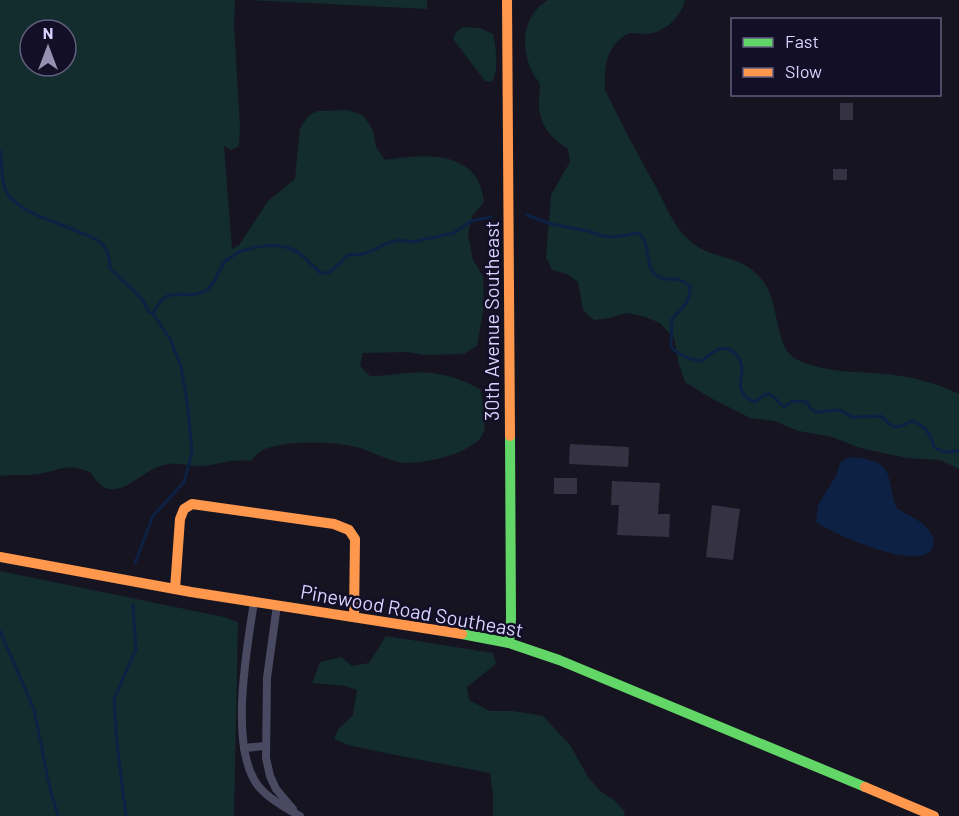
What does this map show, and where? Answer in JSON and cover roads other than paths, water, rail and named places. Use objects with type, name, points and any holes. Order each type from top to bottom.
[{"type":"street","name":"30th Avenue Southeast","points":[[507,0],[511,607],[509,643]]},
{"type":"street","points":[[175,589],[180,519],[184,509],[192,504],[334,524],[347,528],[355,539],[354,616]]},
{"type":"street","name":"Pinewood Road Southeast","points":[[0,557],[175,589],[354,616],[509,643],[559,660],[934,816]]},
{"type":"street","points":[[254,602],[244,667],[244,748],[250,772],[260,788],[299,815]]},
{"type":"street","points":[[277,605],[268,664],[265,746],[268,768],[276,789],[299,815]]},
{"type":"street","points":[[244,748],[265,746]]},
{"type":"water","points":[[852,457],[876,462],[882,466],[889,478],[896,507],[929,530],[934,541],[932,549],[924,555],[894,554],[839,535],[816,522],[818,505],[836,476],[840,463]]},
{"type":"waterway","points":[[0,151],[3,181],[9,196],[34,214],[89,236],[102,244],[108,254],[110,268],[142,299],[149,312],[153,314],[170,339],[181,366],[192,453],[184,482],[153,516],[135,563]]},
{"type":"waterway","points":[[527,215],[551,224],[603,236],[616,237],[638,233],[645,242],[649,264],[654,273],[662,278],[685,282],[690,286],[687,300],[672,319],[671,347],[684,357],[701,361],[717,350],[731,350],[740,361],[742,391],[751,400],[755,402],[764,395],[770,394],[784,407],[793,401],[807,402],[811,409],[817,412],[840,410],[852,417],[881,416],[895,427],[912,421],[927,431],[934,447],[944,452],[959,451]]},
{"type":"waterway","points":[[153,314],[159,304],[171,295],[199,293],[207,290],[224,263],[239,252],[249,249],[270,246],[289,248],[300,254],[321,273],[329,273],[348,255],[364,254],[399,240],[412,242],[454,233],[471,221],[491,217]]},
{"type":"waterway","points":[[126,816],[114,699],[136,649],[133,605]]},
{"type":"waterway","points":[[0,631],[34,709],[49,785],[58,816]]}]
